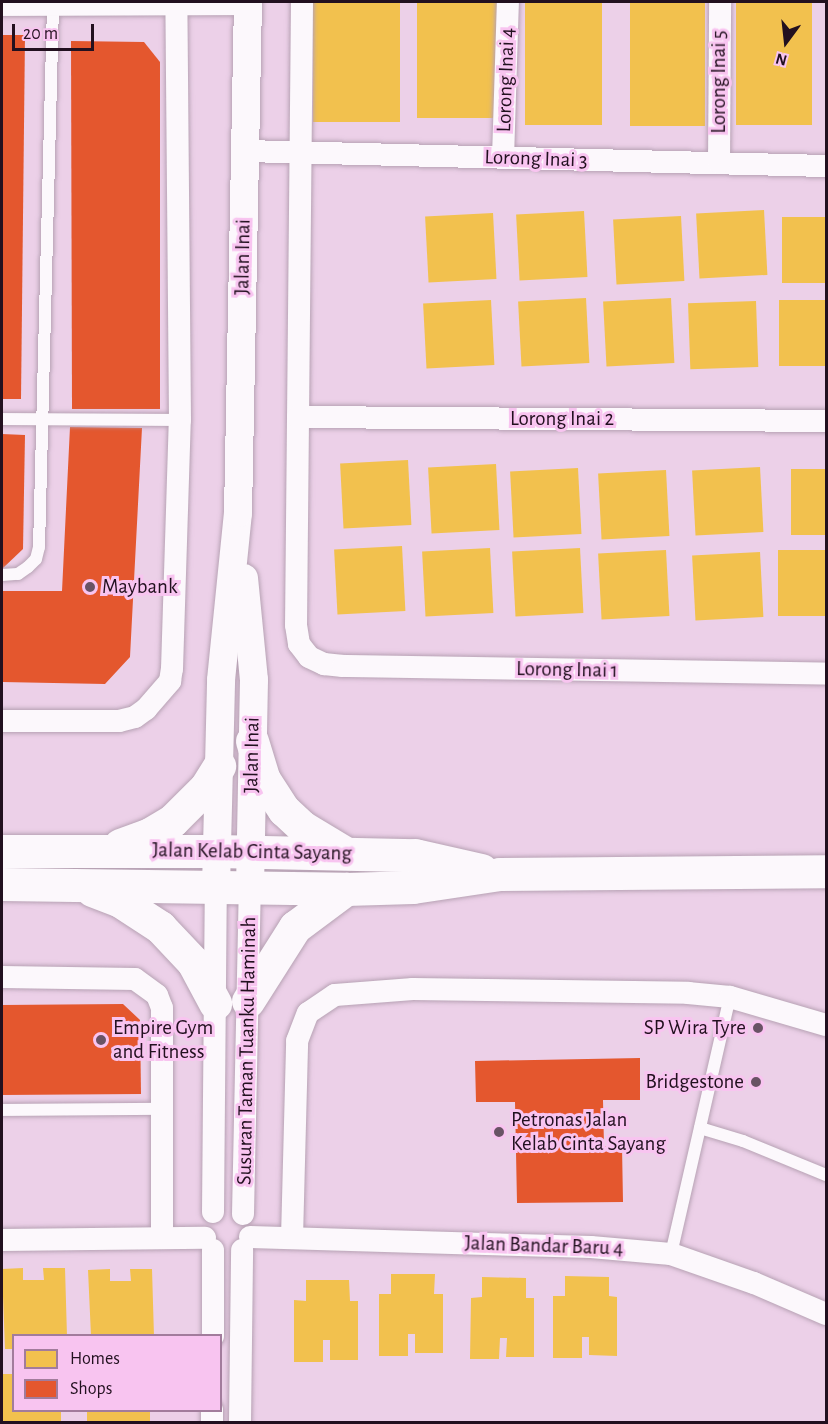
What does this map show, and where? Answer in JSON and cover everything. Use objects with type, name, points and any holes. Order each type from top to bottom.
[{"type":"main road","points":[[252,741],[263,778],[284,810],[308,832],[346,853]]},
{"type":"main road","points":[[76,851],[102,850],[127,844],[157,830],[190,805],[206,787],[219,766]]},
{"type":"main road","name":"Jalan Kelab Cinta Sayang","points":[[2,851],[251,851],[415,855],[500,874]]},
{"type":"main road","name":"Jalan Kelab Cinta Sayang","points":[[2,884],[346,889],[413,887],[500,874],[826,871]]},
{"type":"main road","points":[[75,884],[120,901],[160,927],[193,962],[214,1003]]},
{"type":"main road","points":[[248,1001],[295,927],[346,889]]},
{"type":"street","points":[[298,417],[302,2]]},
{"type":"street","name":"Lorong Inai 4","points":[[503,158],[508,2]]},
{"type":"street","name":"Lorong Inai 5","points":[[719,163],[720,2]]},
{"type":"street","points":[[2,5],[248,3]]},
{"type":"street","name":"Jalan Inai","points":[[216,888],[221,680],[238,513],[248,3]]},
{"type":"street","points":[[2,721],[119,721],[135,717],[146,710],[170,681],[180,420],[176,4]]},
{"type":"street","name":"Lorong Inai 3","points":[[245,151],[826,166]]},
{"type":"street","name":"Lorong Inai 2","points":[[298,417],[826,421]]},
{"type":"street","name":"Lorong Inai 1","points":[[298,417],[296,625],[299,644],[309,657],[324,664],[344,666],[826,674]]},
{"type":"street","name":"Jalan Inai","points":[[238,513],[254,680],[250,889]]},
{"type":"street","name":"Susuran Taman Tuanku Haminah","points":[[213,1212],[216,888]]},
{"type":"street","name":"Susuran Taman Tuanku Haminah","points":[[243,1214],[250,889]]},
{"type":"street","points":[[2,977],[135,979],[158,995],[162,1008],[162,1238]]},
{"type":"street","points":[[292,1238],[297,1041],[308,1013],[324,1000],[335,995],[413,989],[620,991],[730,997],[826,1025]]},
{"type":"street","points":[[213,1334],[206,1224],[213,1212],[229,1209],[243,1214],[250,1225],[246,1243],[240,1422]]},
{"type":"street","points":[[2,1240],[162,1238],[209,1244],[228,1255],[246,1243]]},
{"type":"street","name":"Jalan Bandar Baru 4","points":[[246,1243],[292,1238],[591,1246],[671,1254],[754,1283],[826,1314]]},
{"type":"lane","points":[[2,575],[18,574],[36,559],[39,537],[53,6]]},
{"type":"lane","points":[[2,419],[180,420]]},
{"type":"lane","points":[[671,1254],[730,997]]},
{"type":"lane","points":[[2,1110],[162,1109]]},
{"type":"lane","points":[[700,1128],[743,1141],[826,1175]]},
{"type":"building: Homes","points":[[313,2],[400,2],[400,122],[313,122]]},
{"type":"building: Homes","points":[[417,2],[499,2],[499,118],[417,118]]},
{"type":"building: Homes","points":[[525,2],[602,2],[602,125],[525,125]]},
{"type":"building: Homes","points":[[630,2],[705,2],[705,126],[630,126]]},
{"type":"building: Homes","points":[[736,2],[812,2],[812,125],[736,125]]},
{"type":"building: Homes","points":[[764,210],[767,275],[699,278],[696,214]]},
{"type":"building: Homes","points":[[584,211],[587,277],[520,280],[516,215]]},
{"type":"building: Homes","points":[[493,213],[496,279],[429,282],[425,217]]},
{"type":"building: Homes","points":[[681,216],[684,281],[616,284],[613,220]]},
{"type":"building: Homes","points":[[782,217],[826,217],[826,283],[782,283]]},
{"type":"building: Homes","points":[[586,298],[589,363],[521,366],[518,302]]},
{"type":"building: Homes","points":[[671,298],[674,363],[606,366],[603,302]]},
{"type":"building: Homes","points":[[491,300],[494,365],[426,368],[423,304]]},
{"type":"building: Homes","points":[[779,300],[826,300],[826,366],[779,366]]},
{"type":"building: Homes","points":[[756,301],[758,367],[690,369],[688,303]]},
{"type":"building: Homes","points":[[408,460],[411,525],[343,528],[340,464]]},
{"type":"building: Homes","points":[[496,464],[499,530],[432,533],[428,468]]},
{"type":"building: Homes","points":[[760,467],[763,532],[695,535],[692,471]]},
{"type":"building: Homes","points":[[578,468],[581,534],[514,537],[510,472]]},
{"type":"building: Homes","points":[[791,469],[826,469],[826,535],[791,535]]},
{"type":"building: Homes","points":[[666,470],[669,536],[602,539],[598,474]]},
{"type":"building: Homes","points":[[402,546],[405,611],[337,614],[334,550]]},
{"type":"building: Homes","points":[[490,548],[493,613],[425,616],[422,552]]},
{"type":"building: Homes","points":[[580,548],[583,613],[515,616],[512,552]]},
{"type":"building: Homes","points":[[666,550],[669,616],[602,619],[598,554]]},
{"type":"building: Homes","points":[[778,550],[826,550],[826,616],[778,616]]},
{"type":"building: Homes","points":[[760,552],[763,617],[695,620],[692,556]]},
{"type":"building: Homes","points":[[23,1268],[23,1280],[44,1280],[43,1268],[65,1268],[67,1334],[12,1334],[12,1349],[5,1349],[2,1269]]},
{"type":"building: Homes","points":[[110,1269],[110,1281],[131,1281],[130,1269],[152,1269],[154,1334],[91,1334],[88,1270]]},
{"type":"building: Homes","points":[[391,1274],[435,1274],[434,1294],[443,1294],[443,1353],[415,1353],[415,1334],[408,1334],[408,1356],[379,1356],[379,1294],[391,1294]]},
{"type":"building: Homes","points":[[565,1276],[609,1277],[609,1296],[617,1297],[617,1356],[589,1355],[589,1337],[582,1337],[582,1358],[553,1358],[553,1296],[565,1296]]},
{"type":"building: Homes","points":[[482,1277],[526,1278],[526,1298],[534,1298],[534,1357],[506,1357],[507,1338],[500,1338],[499,1359],[470,1359],[471,1298],[482,1297]]},
{"type":"building: Homes","points":[[306,1280],[349,1280],[350,1301],[358,1301],[358,1360],[330,1360],[330,1340],[323,1340],[323,1362],[294,1362],[294,1300],[306,1301]]},
{"type":"building: Homes","points":[[2,1374],[12,1374],[12,1412],[61,1412],[61,1422],[2,1422]]},
{"type":"building: Homes","points":[[87,1412],[150,1412],[150,1422],[87,1422]]},
{"type":"building: Shops","points":[[2,35],[25,35],[21,399],[2,399]]},
{"type":"building: Shops","points":[[71,41],[144,42],[160,62],[160,409],[72,409]]},
{"type":"building: Shops","points":[[70,427],[142,428],[130,657],[105,684],[2,682],[2,591],[62,591]]},
{"type":"building: Shops","points":[[2,434],[25,435],[23,549],[2,569]]},
{"type":"building: Shops","points":[[123,1004],[140,1020],[141,1094],[2,1095],[2,1005]]},
{"type":"building: Shops","points":[[640,1058],[640,1100],[603,1100],[604,1146],[622,1146],[623,1202],[517,1203],[515,1102],[476,1102],[475,1061]]},
{"type":"place","name":"Maybank","points":[[90,587]]},
{"type":"place","name":"SP Wira Tyre","points":[[758,1028]]},
{"type":"place","name":"Empire Gym and Fitness","points":[[101,1040]]},
{"type":"place","name":"Bridgestone","points":[[756,1082]]},
{"type":"place","name":"Petronas Jalan Kelab Cinta Sayang","points":[[499,1132]]}]
